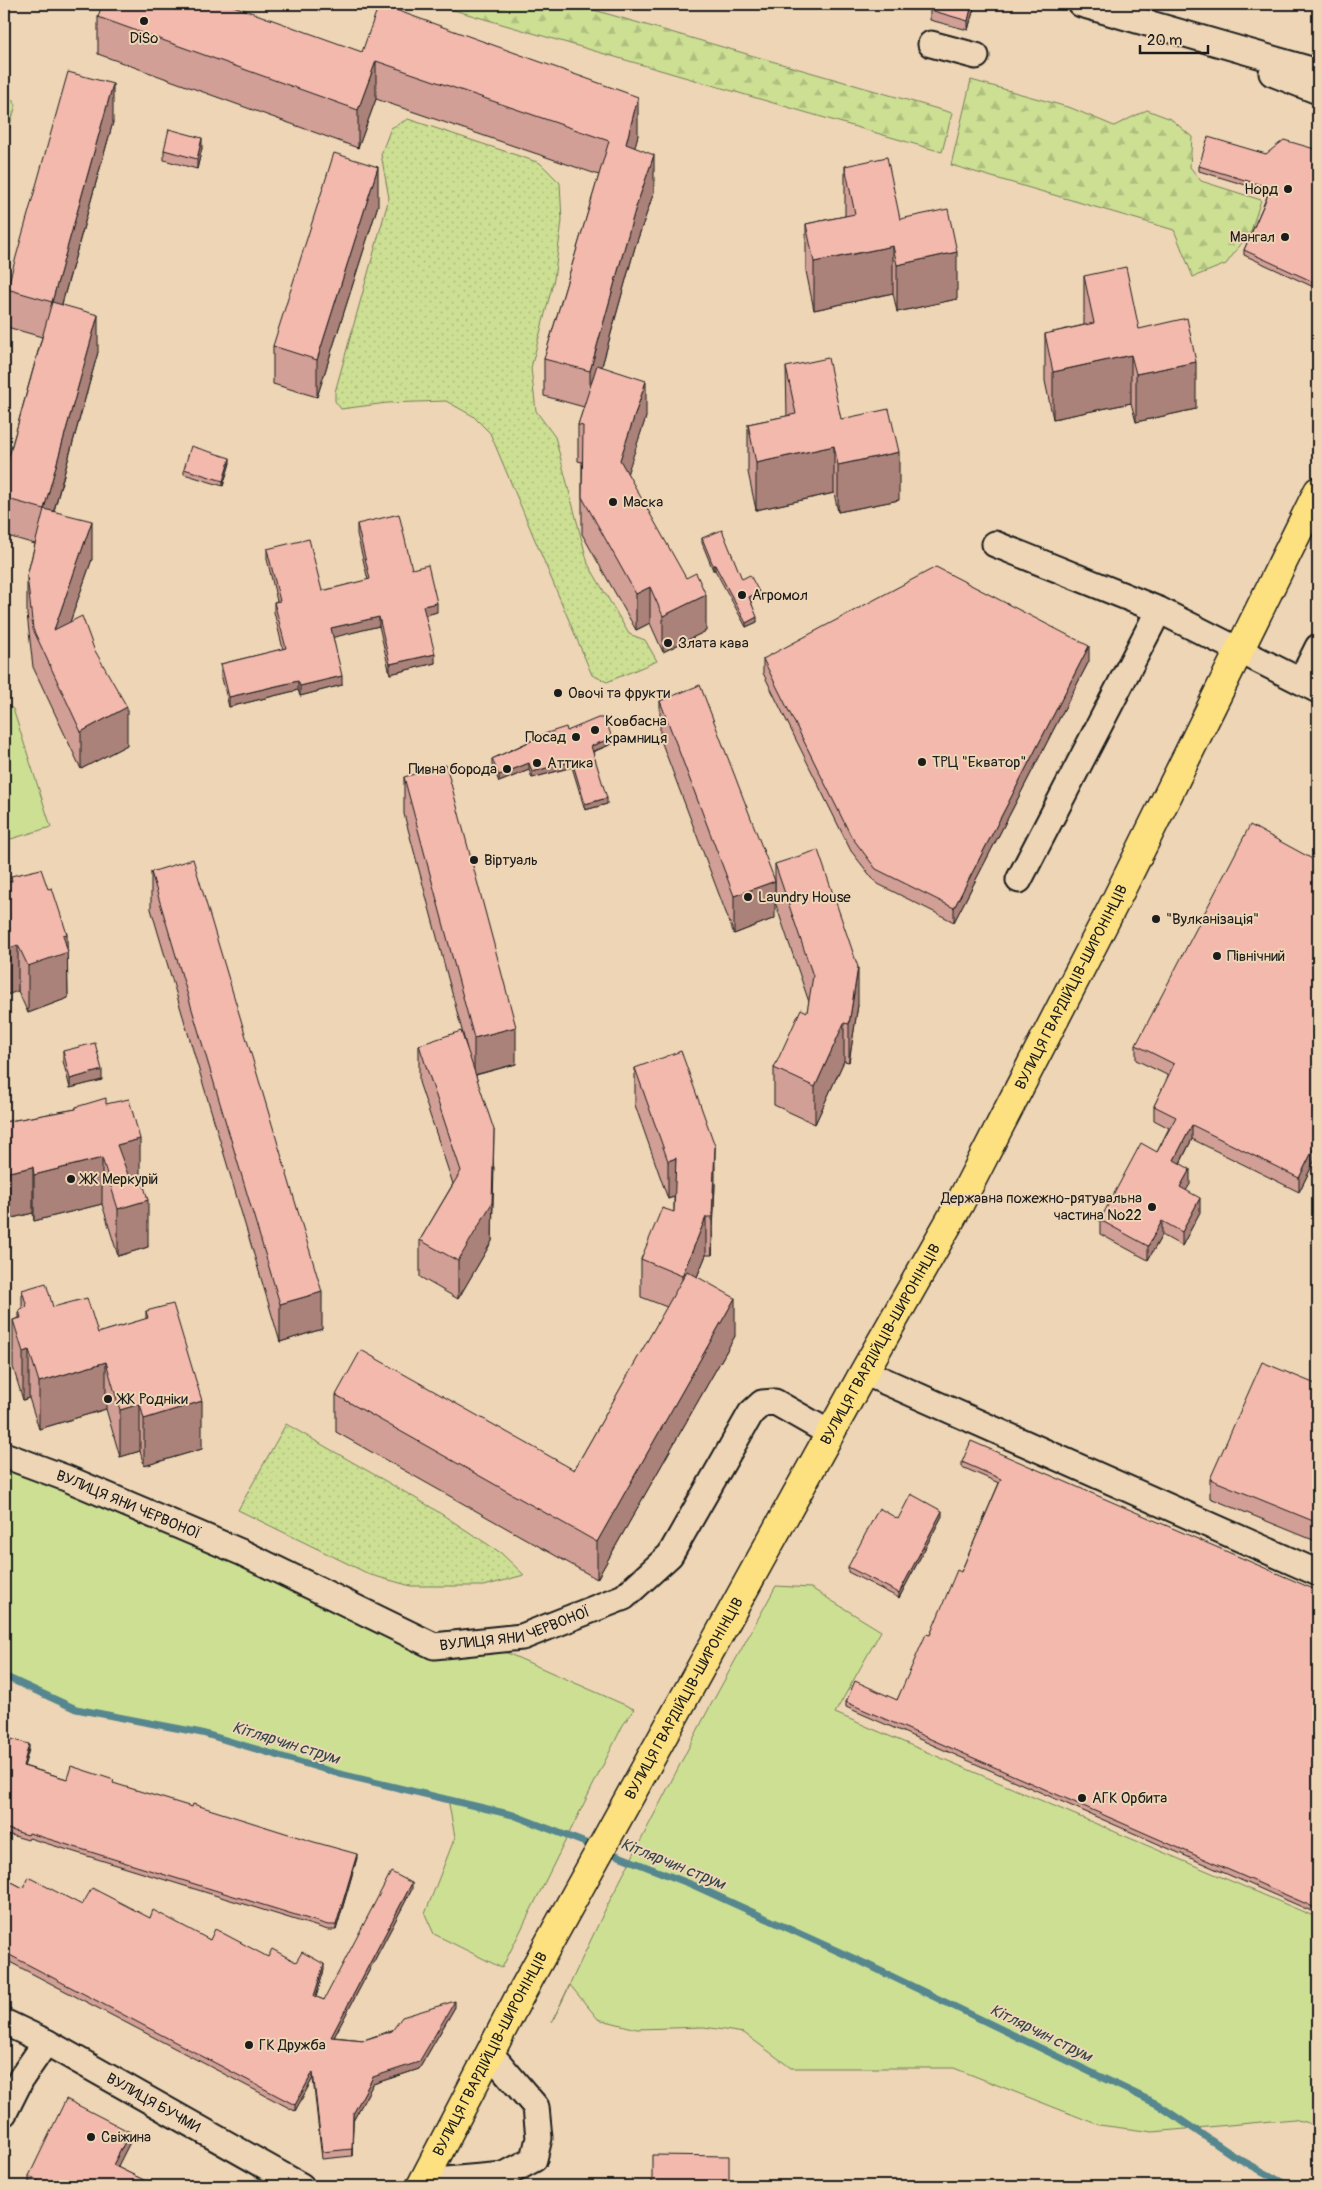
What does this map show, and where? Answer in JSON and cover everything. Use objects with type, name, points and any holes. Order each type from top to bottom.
[{"type":"main road","name":"ВУЛИЦЯ ГВАРДІЙЦІВ-ШИРОНІНЦІВ","points":[[422,2184],[518,1999],[864,1372],[960,1203],[1115,902],[1318,491]]},
{"type":"street","points":[[1081,4],[1318,72]]},
{"type":"street","points":[[1112,14],[1318,91]]},
{"type":"street","points":[[931,44],[976,56]]},
{"type":"street","points":[[995,544],[1159,610],[1310,685],[1318,647]]},
{"type":"street","points":[[1019,880],[1159,610]]},
{"type":"street","points":[[864,1372],[1318,1573]]},
{"type":"street","name":"ВУЛИЦЯ ЯНИ ЧЕРВОНОЇ","points":[[4,1455],[66,1478],[243,1553],[434,1646],[522,1637],[624,1597],[670,1555],[752,1413],[762,1403],[775,1402],[831,1434]]},
{"type":"street","name":"ВУЛИЦЯ БУЧМИ","points":[[4,2022],[46,2042],[301,2186]]},
{"type":"street","points":[[4,2113],[22,2077],[46,2042]]},
{"type":"street","points":[[422,2184],[504,2175],[534,2159],[539,2138],[536,2107],[490,2053]]},
{"type":"green space","points":[[433,4],[573,4],[952,113],[942,152]]},
{"type":"green space","points":[[971,80],[1071,108],[1114,126],[1147,110],[1171,119],[1192,137],[1190,167],[1201,181],[1261,200],[1251,231],[1226,264],[1193,277],[1174,230],[951,165]]},
{"type":"green space","points":[[4,89],[16,105],[4,145]]},
{"type":"green space","points":[[408,119],[540,163],[560,183],[562,221],[554,279],[531,368],[536,411],[555,437],[588,564],[629,634],[645,640],[657,661],[607,682],[592,675],[490,433],[473,416],[446,401],[387,403],[341,409],[335,401],[335,392],[389,198],[381,154],[391,128]]},
{"type":"green space","points":[[4,702],[13,709],[51,827],[4,841]]},
{"type":"green space","points":[[286,1424],[429,1506],[501,1553],[524,1575],[484,1586],[411,1586],[371,1575],[238,1510]]},
{"type":"green space","points":[[4,1455],[434,1646],[480,1641],[634,1709],[623,1725],[502,1968],[434,1934],[425,1914],[455,1837],[448,1799],[341,1774],[202,1732],[77,1708],[4,1675]]},
{"type":"green space","points":[[776,1586],[811,1588],[881,1631],[835,1713],[1318,1918],[1318,2126],[1294,2119],[1153,2132],[1099,2125],[954,2068],[791,2068],[744,2033],[704,2027],[637,2029],[598,2019],[570,1985],[552,2022],[606,1908],[707,1712]]},
{"type":"building","points":[[102,4],[228,4],[362,52],[379,4],[638,97],[626,144],[654,155],[635,210],[590,371],[544,359],[609,141],[376,61],[358,110],[98,17]]},
{"type":"building","points":[[931,4],[972,4],[968,21],[930,10]]},
{"type":"building","points":[[68,72],[113,84],[52,302],[7,289]]},
{"type":"building","points":[[169,129],[202,138],[197,159],[164,150]]},
{"type":"building","points":[[1208,137],[1266,154],[1284,140],[1318,150],[1318,284],[1244,250],[1271,188],[1199,166]]},
{"type":"building","points":[[334,153],[378,167],[317,360],[273,346]]},
{"type":"building","points":[[887,157],[900,219],[948,209],[957,252],[897,265],[893,246],[814,262],[806,224],[855,214],[845,166]]},
{"type":"building","points":[[1126,267],[1139,329],[1187,318],[1196,362],[1136,374],[1131,355],[1053,372],[1045,334],[1094,323],[1084,276]]},
{"type":"building","points":[[52,302],[98,315],[44,509],[4,498],[4,474]]},
{"type":"building","points":[[828,358],[841,419],[889,409],[899,452],[838,465],[834,446],[756,463],[748,424],[796,414],[786,367]]},
{"type":"building","points":[[597,365],[646,381],[620,460],[686,578],[696,573],[706,595],[663,616],[650,587],[636,594],[582,497],[583,426],[578,425]]},
{"type":"building","points":[[191,446],[230,458],[223,481],[184,469]]},
{"type":"building","points":[[44,509],[92,521],[54,630],[82,616],[94,649],[127,707],[81,732],[33,629],[27,576]]},
{"type":"building","points":[[399,514],[412,569],[428,565],[437,603],[423,606],[435,654],[390,664],[379,617],[331,628],[342,676],[300,686],[298,681],[229,697],[221,664],[286,648],[274,602],[280,601],[267,549],[309,539],[322,591],[370,579],[357,524]]},
{"type":"building","points":[[722,530],[742,579],[750,575],[759,592],[749,597],[757,617],[746,623],[715,565],[713,565],[702,538]]},
{"type":"building","name":"ТРЦ \"Екватор\"","points":[[936,567],[1089,646],[954,908],[876,869],[851,836],[763,659]]},
{"type":"building","points":[[700,685],[775,881],[734,896],[660,701]]},
{"type":"building","points":[[598,718],[605,718],[612,738],[591,746],[607,798],[585,804],[572,761],[532,772],[529,763],[499,775],[492,759],[541,735],[566,727],[567,731]]},
{"type":"building","points":[[446,765],[516,1027],[474,1038],[404,777]]},
{"type":"building","points":[[1250,825],[1318,862],[1318,1140],[1299,1178],[1192,1125],[1174,1160],[1190,1169],[1180,1187],[1200,1198],[1182,1232],[1162,1221],[1148,1246],[1100,1220],[1141,1143],[1157,1152],[1176,1117],[1154,1106],[1174,1064],[1136,1045]]},
{"type":"building","points":[[818,850],[858,967],[849,1024],[844,1023],[815,1087],[774,1068],[801,1009],[807,1012],[813,976],[775,864]]},
{"type":"building","points":[[193,859],[322,1292],[280,1304],[151,872]]},
{"type":"building","points":[[41,869],[48,889],[52,888],[67,934],[63,935],[68,952],[28,966],[18,945],[4,950],[4,884],[12,881],[11,876]]},
{"type":"building","points":[[461,1031],[494,1130],[492,1203],[458,1261],[420,1240],[461,1171],[419,1045]]},
{"type":"building","points":[[95,1043],[102,1070],[70,1079],[63,1051]]},
{"type":"building","points":[[681,1051],[715,1146],[712,1217],[706,1217],[682,1276],[641,1259],[662,1208],[674,1212],[676,1158],[668,1161],[635,1068]]},
{"type":"building","points":[[106,1098],[106,1104],[129,1099],[140,1139],[117,1145],[130,1180],[141,1176],[148,1200],[118,1209],[102,1158],[34,1175],[33,1167],[4,1173],[4,1122],[76,1109],[76,1107]]},
{"type":"building","points":[[687,1271],[735,1298],[597,1542],[336,1395],[361,1350],[574,1470]]},
{"type":"building","points":[[46,1283],[53,1307],[87,1298],[98,1333],[148,1318],[146,1311],[173,1304],[202,1401],[144,1419],[140,1404],[120,1410],[106,1362],[39,1382],[29,1350],[23,1352],[13,1320],[21,1318],[19,1310],[27,1307],[22,1290]]},
{"type":"building","points":[[1262,1362],[1318,1385],[1318,1523],[1210,1479]]},
{"type":"building","points":[[971,1441],[1318,1591],[1318,1909],[846,1702],[855,1681],[897,1700],[926,1634],[930,1635],[957,1570],[961,1572],[1001,1479],[962,1462]]},
{"type":"building","points":[[911,1494],[942,1511],[899,1593],[848,1567],[879,1508],[898,1519]]},
{"type":"building","points":[[4,1737],[29,1744],[23,1766],[67,1779],[71,1766],[114,1780],[113,1783],[192,1807],[193,1804],[357,1854],[336,1925],[328,1925],[29,1833],[28,1835],[4,1828]]},
{"type":"building","name":"ГК Дружба","points":[[391,1872],[412,1883],[331,2037],[364,2040],[392,2031],[402,2017],[455,2001],[419,2062],[373,2077],[353,2114],[352,2149],[322,2152],[313,2072],[295,2105],[4,1952],[4,1878],[23,1888],[28,1877],[82,1905],[92,1888],[150,1918],[153,1910],[210,1940],[215,1929],[268,1957],[272,1949],[296,1962],[302,1952],[324,1964],[314,1996],[324,2000]]},
{"type":"building","points":[[66,2099],[130,2132],[113,2165],[156,2186],[49,2186],[29,2176]]},
{"type":"building","points":[[652,2155],[729,2156],[729,2186],[652,2186]]},
{"type":"waterway","name":"Кітлярчин струм","points":[[4,1676],[76,1709],[202,1733],[340,1774],[513,1815],[596,1847]]},
{"type":"waterway","name":"Кітлярчин струм","points":[[606,1851],[693,1885],[866,1964],[1157,2104],[1234,2156],[1289,2186]]},
{"type":"place","name":"DiSo","points":[[144,21]]},
{"type":"place","name":"Норд","points":[[1288,189]]},
{"type":"place","name":"Мангал","points":[[1285,237]]},
{"type":"place","name":"Маска","points":[[613,502]]},
{"type":"place","name":"Агромол","points":[[742,595]]},
{"type":"place","name":"Злата кава","points":[[668,643]]},
{"type":"place","name":"Овочі та фрукти","points":[[558,693]]},
{"type":"place","name":"Ковбасна крамниця","points":[[595,730]]},
{"type":"place","name":"Посад","points":[[576,737]]},
{"type":"place","name":"ТРЦ \"Екватор\"","points":[[922,762]]},
{"type":"place","name":"Аттика","points":[[537,763]]},
{"type":"place","name":"Пивна борода","points":[[507,769]]},
{"type":"place","name":"Віртуаль","points":[[474,860]]},
{"type":"place","name":"Laundry House","points":[[748,897]]},
{"type":"place","name":"\"Вулканізація\"","points":[[1156,919]]},
{"type":"place","name":"Північний","points":[[1217,956]]},
{"type":"place","name":"ЖК Меркурій","points":[[71,1179]]},
{"type":"place","name":"Державна пожежно-рятувальна частина №22","points":[[1152,1207]]},
{"type":"place","name":"ЖК Родніки","points":[[108,1399]]},
{"type":"place","name":"АГК Орбита","points":[[1082,1798]]},
{"type":"place","name":"ГК Дружба","points":[[249,2045]]},
{"type":"place","name":"Свіжина","points":[[91,2137]]}]
